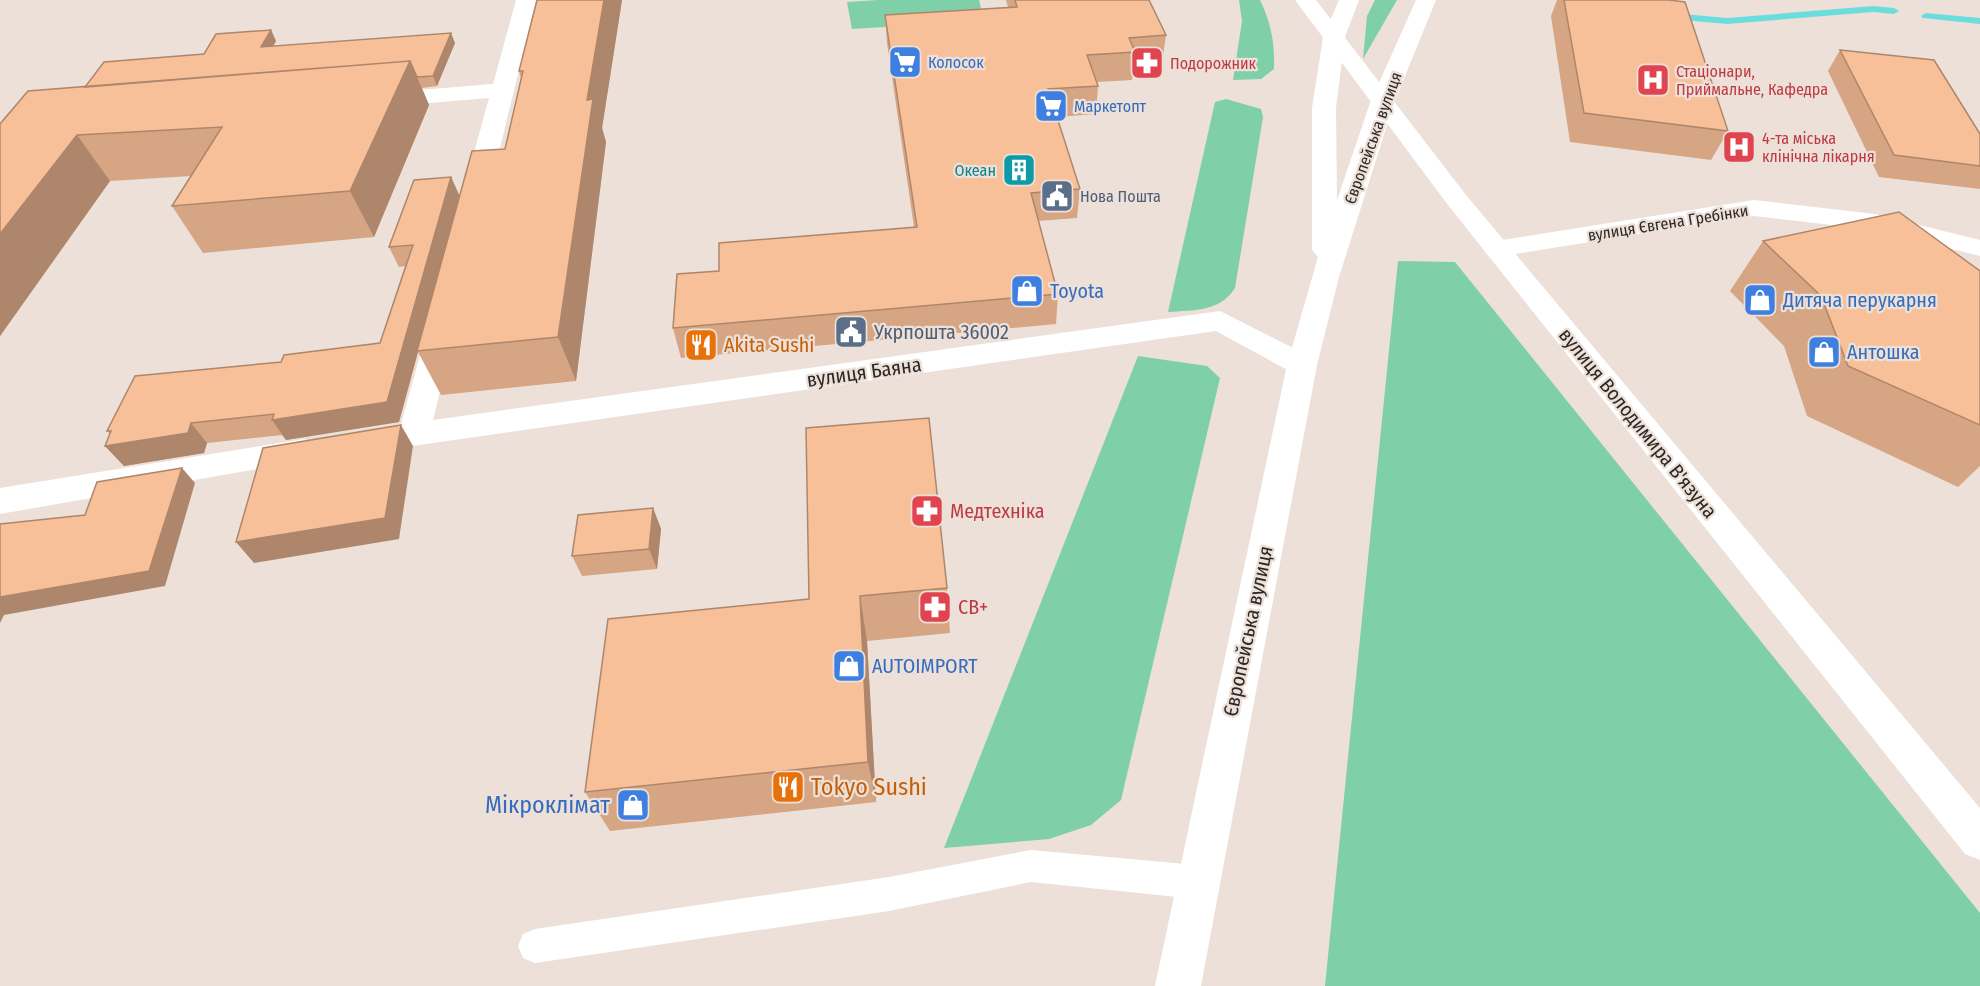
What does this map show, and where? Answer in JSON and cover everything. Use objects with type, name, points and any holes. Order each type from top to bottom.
[{"type":"main road","points":[[469,221],[525,0]]},
{"type":"main road","name":"вулиця Володимира В'язуна","points":[[1305,0],[1496,249],[1980,840]]},
{"type":"main road","name":"Європейська вулиця","points":[[1325,277],[1324,108],[1334,36],[1349,0]]},
{"type":"main road","name":"Європейська вулиця","points":[[1178,986],[1302,365],[1325,277],[1382,103],[1426,0]]},
{"type":"main road","points":[[362,102],[502,90]]},
{"type":"main road","name":"вулиця Євгена Гребінки","points":[[1496,249],[1754,208],[1875,222],[1980,248]]},
{"type":"main road","points":[[414,433],[446,310]]},
{"type":"main road","name":"вулиця Баяна","points":[[0,501],[414,433],[1220,321],[1302,365]]},
{"type":"lane","points":[[535,946],[889,894],[1031,866],[1197,882]]},
{"type":"green space","points":[[979,0],[984,21],[852,29],[847,2]]},
{"type":"green space","points":[[1239,0],[1260,0],[1270,25],[1274,69],[1261,79],[1233,80],[1242,21]]},
{"type":"green space","points":[[1375,0],[1397,0],[1363,59],[1367,16]]},
{"type":"green space","points":[[1226,99],[1261,109],[1263,117],[1235,288],[1222,302],[1214,306],[1168,312],[1215,102]]},
{"type":"green space","points":[[1398,261],[1455,262],[1980,913],[1980,986],[1325,986]]},
{"type":"green space","points":[[1138,356],[1207,366],[1220,378],[1121,800],[1091,825],[1049,839],[944,848]]},
{"type":"building","points":[[537,0],[604,0],[587,100],[593,99],[558,337],[417,351],[472,151],[505,149],[523,71],[519,71]]},
{"type":"building","points":[[1015,0],[1149,0],[1166,35],[1129,38],[1135,52],[1087,55],[1098,86],[1048,89],[1080,189],[1031,193],[1058,294],[673,328],[677,274],[719,271],[719,243],[917,227],[885,15],[1017,7]]},
{"type":"building","points":[[1564,0],[1685,2],[1728,131],[1584,113]]},
{"type":"building","points":[[271,30],[261,47],[451,33],[433,76],[417,77],[410,61],[85,87],[104,62],[204,54],[216,34]]},
{"type":"building","points":[[1840,50],[1934,60],[1980,134],[1980,166],[1894,155]]},
{"type":"building","points":[[410,61],[350,191],[172,206],[222,127],[77,135],[0,234],[0,124],[28,91]]},
{"type":"building","points":[[451,177],[387,402],[272,420],[274,414],[191,423],[188,433],[105,446],[111,431],[107,431],[135,376],[281,362],[284,355],[380,343],[413,245],[389,247],[414,180]]},
{"type":"building","points":[[1899,212],[1980,271],[1980,425],[1848,366],[1821,296],[1763,241]]},
{"type":"building","points":[[929,418],[947,588],[860,596],[868,762],[585,792],[608,619],[809,599],[806,428]]},
{"type":"building","points":[[401,425],[385,518],[236,542],[263,448]]},
{"type":"building","points":[[182,468],[149,571],[0,597],[0,524],[85,515],[97,482]]},
{"type":"building","points":[[653,508],[649,549],[572,556],[578,515]]},
{"type":"waterway","points":[[1672,16],[1727,21],[1873,9],[1894,11]]},
{"type":"waterway","points":[[1926,16],[1980,21]]},
{"type":"place","name":"Колосок","points":[[905,62]]},
{"type":"place","name":"Подорожник","points":[[1147,63]]},
{"type":"place","name":"Стаціонари, Приймальне, Кафедра","points":[[1653,80]]},
{"type":"place","name":"Маркетопт","points":[[1051,106]]},
{"type":"place","name":"4-та міська клінічна лікарня","points":[[1739,147]]},
{"type":"place","name":"Океан","points":[[1019,170]]},
{"type":"place","name":"Нова Пошта","points":[[1057,196]]},
{"type":"place","name":"Toyota","points":[[1027,291]]},
{"type":"place","name":"Дитяча перукарня","points":[[1760,300]]},
{"type":"place","name":"Укрпошта 36002","points":[[851,332]]},
{"type":"place","name":"Akita Sushi","points":[[701,345]]},
{"type":"place","name":"Антошка","points":[[1824,352]]},
{"type":"place","name":"Медтехніка","points":[[927,511]]},
{"type":"place","name":"СВ+","points":[[935,607]]},
{"type":"place","name":"AUTOIMPORT","points":[[849,666]]},
{"type":"place","name":"Tokyo Sushi","points":[[788,787]]},
{"type":"place","name":"Мікроклімат","points":[[633,805]]}]
